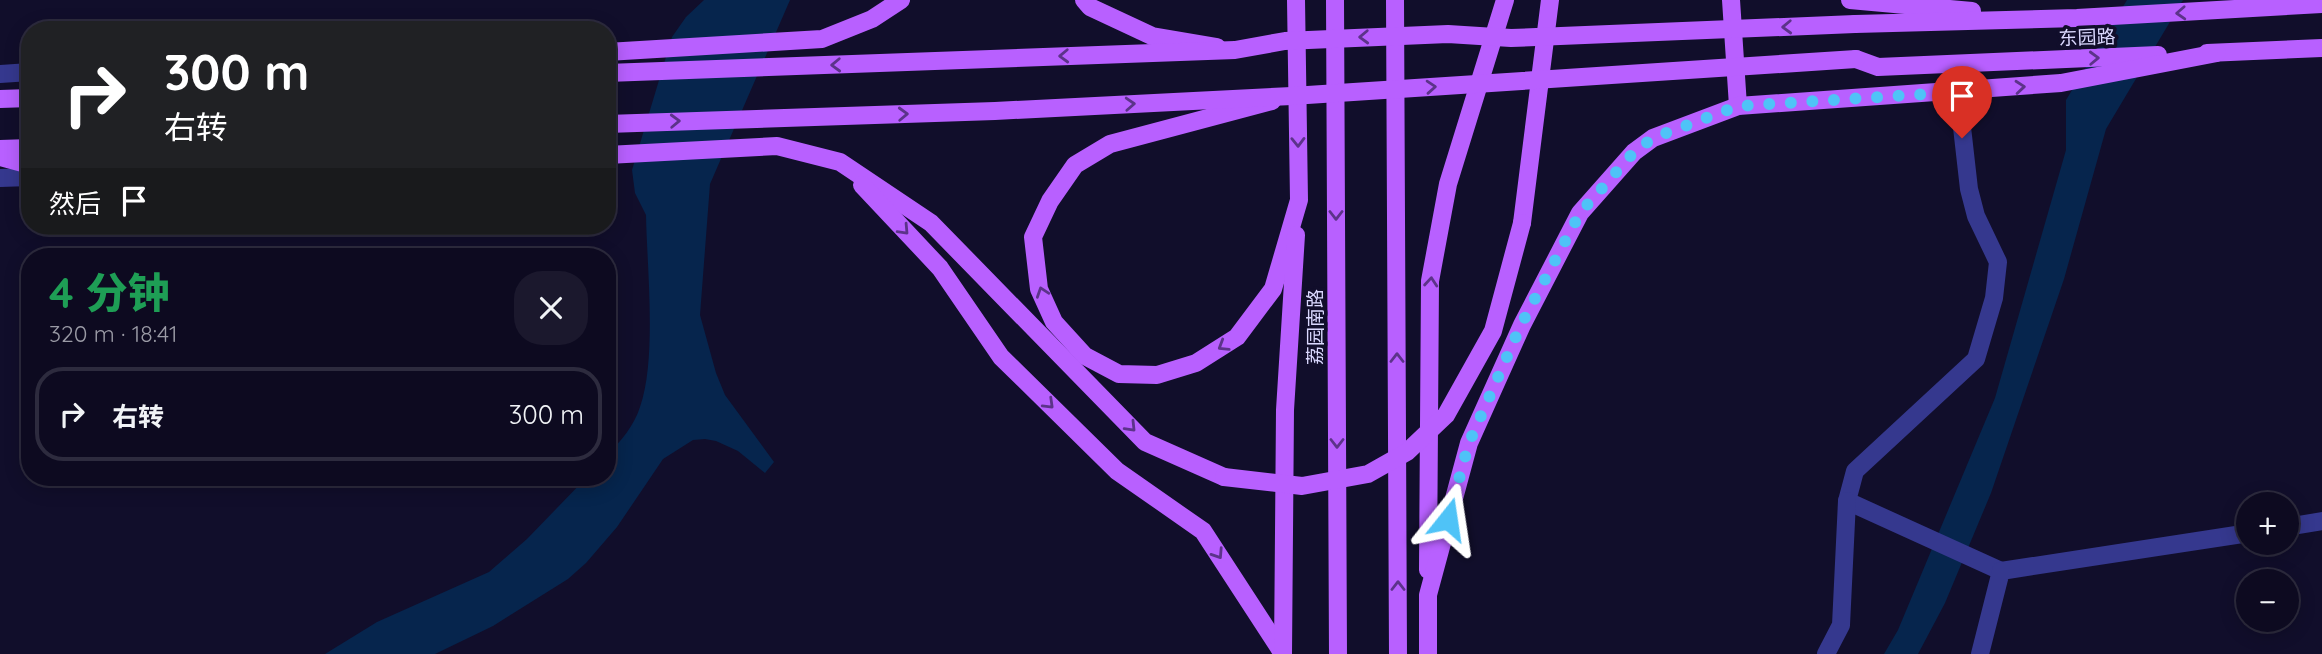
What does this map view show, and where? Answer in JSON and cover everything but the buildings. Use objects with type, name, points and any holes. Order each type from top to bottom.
[{"type":"main road","points":[[616,52],[822,39],[872,19],[901,0]]},
{"type":"main road","points":[[1084,0],[1090,7],[1152,36],[1235,50]]},
{"type":"main road","points":[[1283,654],[1285,410],[1299,200],[1296,0]]},
{"type":"main road","name":"荔园南路","points":[[1335,0],[1338,654]]},
{"type":"main road","points":[[1395,0],[1398,654]]},
{"type":"main road","points":[[1428,654],[1430,281],[1448,184],[1505,0]]},
{"type":"main road","points":[[616,155],[777,146],[840,162],[931,223],[1145,442],[1224,477],[1302,486],[1368,474],[1407,452],[1446,415],[1493,331],[1522,223],[1550,0]]},
{"type":"main road","points":[[1731,0],[1738,106]]},
{"type":"main road","points":[[1850,0],[2077,18]]},
{"type":"main road","name":"东园路","points":[[1235,50],[1285,41],[1448,34],[1511,38],[2077,18],[2322,4]]},
{"type":"main road","name":"东园路","points":[[1292,96],[1856,59],[1878,67],[2322,48]]},
{"type":"main road","points":[[616,73],[1235,50]]},
{"type":"main road","points":[[1428,595],[1469,443],[1521,325],[1580,213],[1634,152],[1653,138],[1738,106],[2061,83],[2217,53]]},
{"type":"main road","points":[[1292,96],[1110,144],[1075,165],[1050,201],[1033,237],[1039,289],[1054,322],[1085,356],[1119,374],[1157,375],[1196,363],[1237,337],[1273,289],[1299,200]]},
{"type":"main road","points":[[616,124],[996,111],[1292,96]]},
{"type":"main road","points":[[0,99],[21,98]]},
{"type":"main road","points":[[0,149],[21,148]]},
{"type":"main road","points":[[0,158],[21,163]]},
{"type":"main road","points":[[840,162],[940,268],[1001,357],[1117,471],[1203,531],[1283,654]]},
{"type":"street","points":[[0,74],[21,73]]},
{"type":"street","points":[[1826,654],[1841,625],[1847,502],[1855,471],[1976,359],[1994,298],[1998,262],[1976,216],[1969,189],[1958,92]]},
{"type":"street","points":[[0,178],[21,177]]},
{"type":"street","points":[[1847,502],[2001,571],[2236,535]]},
{"type":"street","points":[[2299,525],[2322,521]]},
{"type":"street","points":[[1980,654],[2001,571]]},
{"type":"water","points":[[704,0],[790,0],[710,184],[700,315],[725,395],[774,462],[765,473],[738,451],[716,441],[693,440],[663,459],[617,527],[586,563],[568,579],[493,626],[435,654],[325,654],[377,622],[489,572],[527,539],[578,486],[616,486],[616,445],[634,421],[640,407],[650,339],[646,215],[635,193],[632,170],[672,37],[686,17]]},
{"type":"water","points":[[2127,0],[2183,0],[2106,129],[2064,279],[1991,493],[1945,603],[1918,654],[1884,654],[1898,630],[1995,398],[2066,150],[2066,100]]},
{"type":"route","points":[[1448,519],[1469,443],[1521,325],[1580,213],[1634,152],[1653,138],[1738,106],[1958,92],[1962,138]]}]
